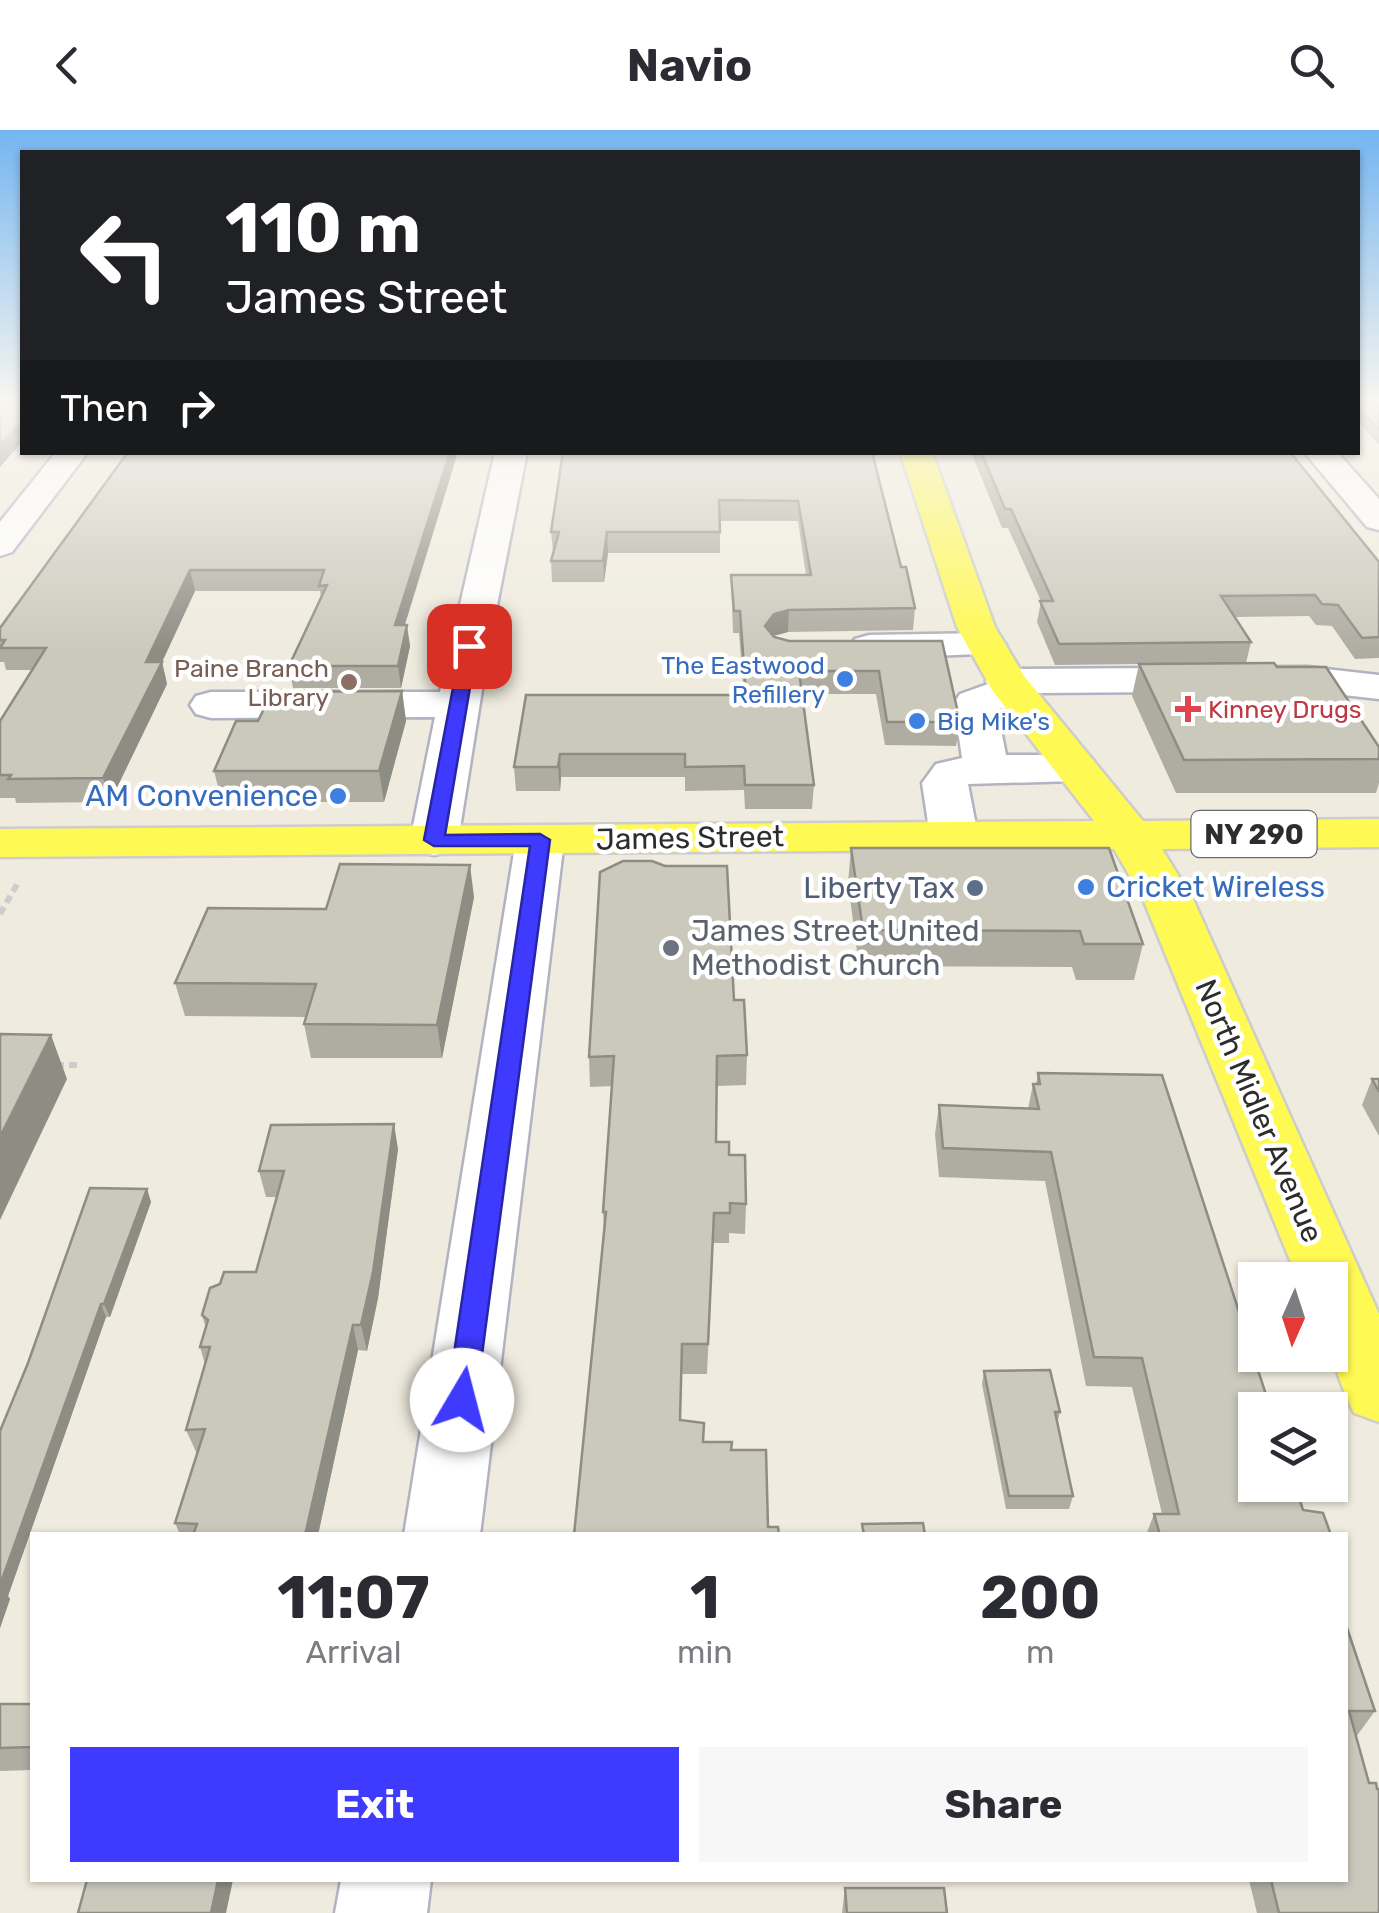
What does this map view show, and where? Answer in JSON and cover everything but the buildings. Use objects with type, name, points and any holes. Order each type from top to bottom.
[{"type":"main road","name":"North Midler Avenue","points":[[928,486],[976,627],[1003,674],[1129,834],[1168,899],[1379,1392]]},
{"type":"main road","name":"James Street","points":[[10,862],[434,840],[1379,833]]},
{"type":"street","points":[[0,546],[46,486]]},
{"type":"street","points":[[434,840],[504,486]]},
{"type":"street","points":[[1350,486],[1379,520]]},
{"type":"street","points":[[824,647],[1003,674],[1308,678],[1379,687]]},
{"type":"street","points":[[986,768],[975,703],[994,695],[1003,674]]},
{"type":"street","points":[[212,705],[459,704]]},
{"type":"street","points":[[954,836],[944,783],[952,773],[986,768],[1076,768]]},
{"type":"street","points":[[442,1532],[540,840]]},
{"type":"street","points":[[380,1913],[386,1882]]},
{"type":"path","points":[[0,914],[10,862]]},
{"type":"path","points":[[40,1065],[80,1065]]},
{"type":"place","name":"The Eastwood Refillery","points":[[845,679]]},
{"type":"place","name":"Paine Branch Library","points":[[349,682]]},
{"type":"place","name":"Kinney Drugs","points":[[1188,709]]},
{"type":"place","name":"Big Mike's","points":[[917,721]]},
{"type":"place","name":"AM Convenience","points":[[338,796]]},
{"type":"place","name":"Cricket Wireless","points":[[1086,887]]},
{"type":"place","name":"Liberty Tax","points":[[975,888]]},
{"type":"place","name":"James Street United Methodist Church","points":[[671,948]]},
{"type":"route","points":[[462,1400],[540,840],[434,840],[469,646]]}]
